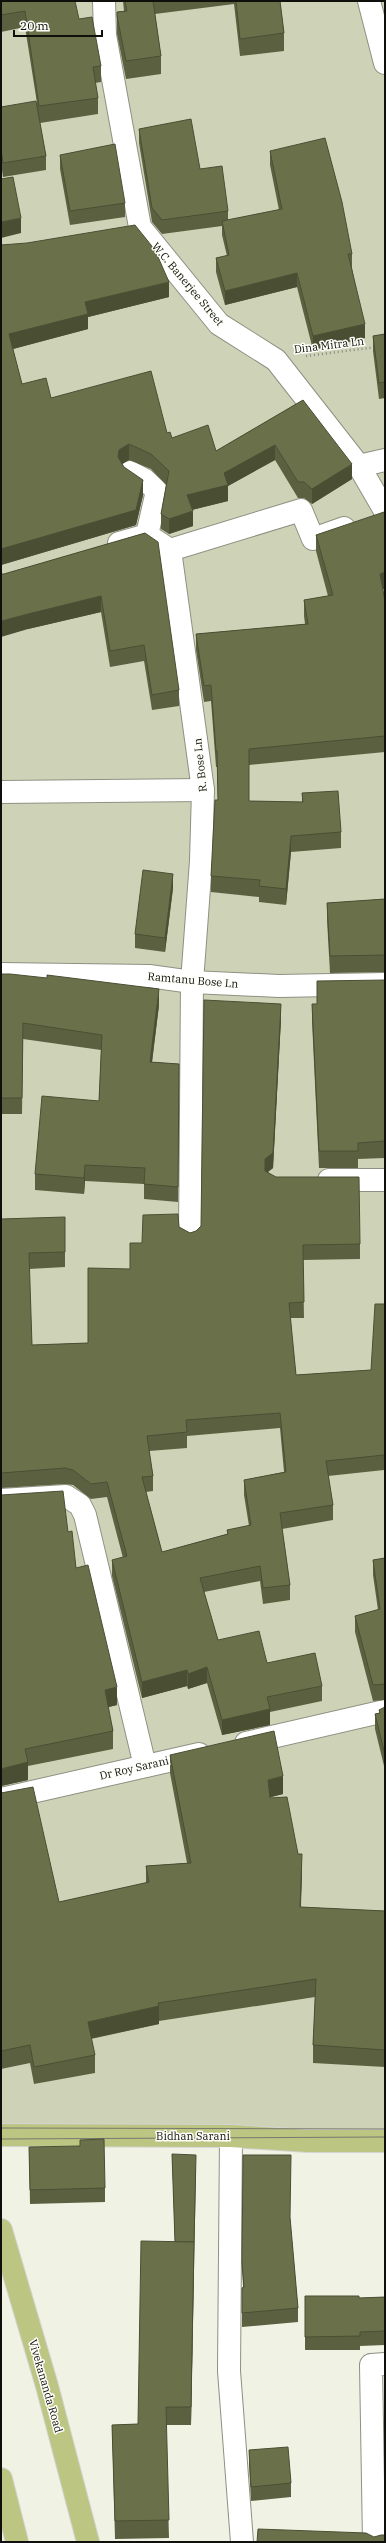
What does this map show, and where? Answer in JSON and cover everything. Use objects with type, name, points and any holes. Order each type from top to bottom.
[{"type":"main road","name":"Bidhan Sarani","points":[[1,2135],[231,2136],[308,2141],[385,2141]]},
{"type":"main road","name":"Vivekananda Road","points":[[1,2230],[47,2386],[88,2542]]},
{"type":"main road","points":[[1,2479],[17,2542]]},
{"type":"street","name":"W.C. Banerjee Street","points":[[104,1],[105,35],[140,227],[220,324],[276,360],[359,466],[376,517]]},
{"type":"street","points":[[369,1],[385,63]]},
{"type":"street","points":[[116,231],[140,227]]},
{"type":"street","points":[[359,466],[385,460]]},
{"type":"street","points":[[130,472],[145,480],[157,491],[148,535]]},
{"type":"street","points":[[148,535],[170,550],[301,510],[313,539],[376,517]]},
{"type":"street","points":[[96,550],[148,535]]},
{"type":"street","name":"R. Bose Ln","points":[[170,550],[203,790],[201,861],[192,982],[190,1236]]},
{"type":"street","points":[[1,792],[203,790]]},
{"type":"street","name":"Ramtanu Bose Ln","points":[[1,974],[149,976],[192,982],[279,986],[385,984]]},
{"type":"street","points":[[307,1180],[385,1180]]},
{"type":"street","points":[[1,1500],[66,1496],[80,1505],[86,1522],[145,1766]]},
{"type":"street","name":"Dr Roy Sarani","points":[[1,1799],[385,1711]]},
{"type":"street","points":[[231,2136],[230,2371],[242,2542]]},
{"type":"street","points":[[374,2542],[371,2364],[385,2364]]},
{"type":"path","name":"Dina Mitra Ln","points":[[276,360],[385,346]]},
{"type":"green space","points":[[1,1],[385,1],[385,2147],[1,2144]]},
{"type":"building","points":[[1,1],[75,1],[79,19],[92,17],[101,66],[93,67],[98,98],[39,106],[25,11],[1,15]]},
{"type":"building","points":[[125,1],[153,1],[161,56],[126,61],[117,16],[117,12],[127,11]]},
{"type":"building","points":[[236,1],[280,1],[284,33],[240,39]]},
{"type":"building","points":[[36,101],[46,156],[3,163],[1,149],[1,107]]},
{"type":"building","points":[[191,119],[200,169],[222,166],[228,211],[162,220],[152,208],[139,129]]},
{"type":"building","points":[[325,138],[342,202],[352,254],[348,254],[365,324],[313,336],[297,273],[225,291],[216,258],[229,255],[222,221],[282,209],[270,151]]},
{"type":"building","points":[[115,144],[125,203],[70,211],[60,155]]},
{"type":"building","points":[[13,177],[21,218],[1,222],[1,179]]},
{"type":"building","points":[[135,225],[155,250],[169,282],[85,302],[88,314],[9,334],[22,384],[46,378],[51,398],[151,371],[167,433],[170,432],[172,438],[208,425],[216,451],[303,400],[352,464],[312,489],[304,482],[298,482],[275,445],[224,473],[228,485],[187,495],[193,511],[169,519],[161,514],[169,471],[151,454],[129,444],[119,450],[118,457],[124,467],[143,480],[136,510],[1,549],[1,245],[27,243]]},
{"type":"building","points":[[385,334],[385,382],[379,383],[373,336]]},
{"type":"building","points":[[384,512],[385,572],[380,574],[385,601],[385,736],[249,749],[249,801],[303,802],[302,793],[338,791],[341,832],[291,836],[286,889],[259,886],[260,880],[211,876],[215,800],[218,800],[217,751],[211,685],[204,686],[196,634],[308,624],[304,600],[333,595],[316,535]]},
{"type":"building","points":[[145,533],[158,542],[179,690],[152,695],[144,645],[110,651],[101,596],[1,621],[1,574]]},
{"type":"building","points":[[143,870],[173,874],[165,938],[135,934]]},
{"type":"building","points":[[385,899],[385,955],[330,956],[327,903]]},
{"type":"building","points":[[1,974],[47,978],[47,975],[159,989],[150,1062],[179,1064],[178,1187],[144,1184],[145,1168],[85,1165],[84,1178],[35,1174],[42,1096],[99,1101],[102,1035],[23,1023],[22,1098],[1,1098]]},
{"type":"building","points":[[385,980],[385,1141],[358,1143],[358,1151],[319,1151],[312,1004],[317,1004],[317,981]]},
{"type":"building","points":[[204,1000],[281,1004],[273,1153],[265,1159],[265,1171],[276,1177],[359,1177],[360,1244],[303,1245],[304,1302],[289,1303],[296,1375],[371,1370],[375,1304],[385,1304],[385,1463],[384,1455],[326,1461],[333,1505],[280,1513],[290,1585],[263,1588],[260,1566],[200,1578],[218,1640],[259,1631],[267,1663],[315,1653],[322,1686],[267,1697],[270,1709],[222,1720],[207,1667],[188,1674],[187,1670],[142,1682],[112,1560],[127,1556],[107,1482],[91,1484],[73,1470],[65,1468],[1,1473],[1,1219],[65,1217],[65,1252],[29,1253],[32,1345],[88,1343],[88,1268],[130,1269],[130,1243],[142,1243],[143,1215],[178,1214],[179,1227],[190,1233],[196,1231],[201,1226]],"holes":[[[280,1413],[286,1472],[244,1480],[251,1525],[227,1530],[228,1534],[162,1552],[142,1477],[153,1476],[147,1436],[187,1432],[186,1420]]]},
{"type":"building","points":[[63,1491],[68,1532],[72,1531],[76,1568],[88,1565],[117,1687],[105,1690],[113,1731],[25,1749],[28,1762],[1,1769],[1,1495]]},
{"type":"building","points":[[385,1558],[385,1684],[373,1685],[355,1616],[380,1609],[373,1560]]},
{"type":"building","points":[[385,1707],[385,1755],[375,1714],[380,1713],[379,1710]]},
{"type":"building","points":[[274,1731],[283,1776],[268,1780],[270,1798],[287,1797],[298,1854],[302,1854],[300,1907],[385,1911],[385,2050],[313,2045],[316,1979],[158,2003],[159,2006],[88,2022],[95,2055],[34,2067],[30,2045],[1,2051],[1,1793],[33,1787],[59,1902],[149,1882],[146,1866],[191,1863],[170,1755]]},
{"type":"building","points":[[104,2139],[105,2188],[30,2190],[29,2147],[80,2146],[80,2140]]},
{"type":"building","points":[[172,2154],[196,2155],[194,2242],[175,2242]]},
{"type":"building","points":[[243,2155],[291,2155],[290,2217],[298,2308],[242,2313],[242,2288],[244,2287],[242,2263]]},
{"type":"building","points":[[141,2241],[194,2242],[191,2407],[166,2407],[169,2520],[115,2521],[112,2425],[138,2424]]},
{"type":"building","points":[[305,2296],[359,2296],[359,2298],[385,2297],[385,2331],[360,2332],[360,2336],[305,2337]]},
{"type":"building","points":[[288,2447],[291,2483],[251,2487],[249,2450]]},
{"type":"building","points":[[258,2529],[366,2533],[374,2537],[385,2535],[385,2542],[257,2542]]},
{"type":"tram line","points":[[1,2128],[385,2129]]},
{"type":"tram line","points":[[1,2139],[385,2137]]}]
